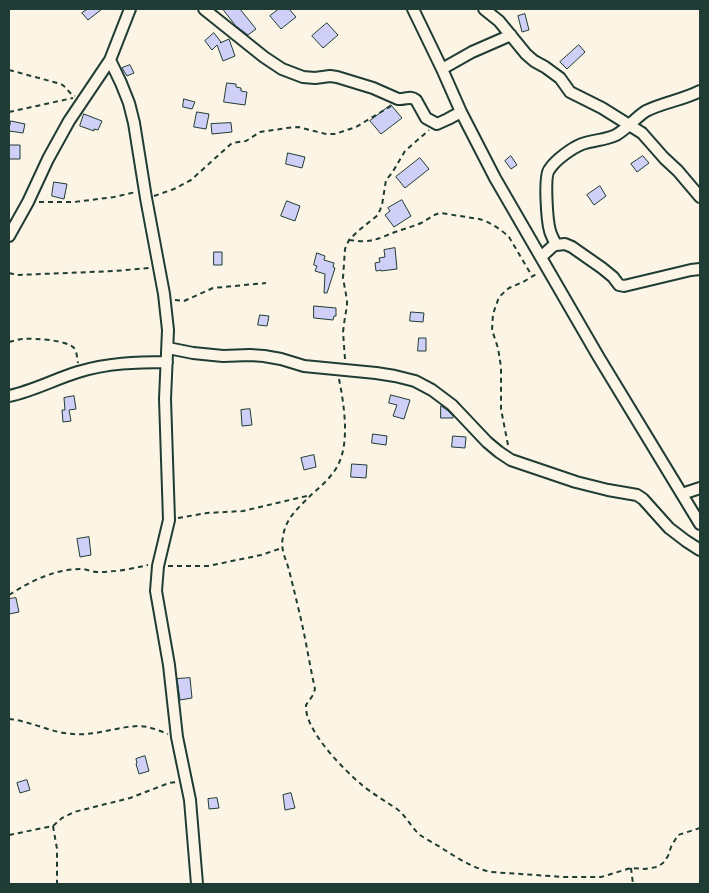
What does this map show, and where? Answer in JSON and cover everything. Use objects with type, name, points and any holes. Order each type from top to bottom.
[{"type":"street","points":[[9,236],[65,128],[110,60],[130,9]]},
{"type":"street","points":[[204,9],[282,69],[303,77],[337,77],[373,88],[396,99],[414,98],[426,118],[437,124],[461,112]]},
{"type":"street","points":[[413,9],[461,112],[495,178],[700,524]]},
{"type":"street","points":[[484,9],[499,21],[526,54],[560,78],[570,92],[602,108],[642,133],[700,197]]},
{"type":"street","points":[[442,68],[511,35]]},
{"type":"street","points":[[110,60],[129,103],[134,123],[164,294],[168,330],[165,399],[169,520],[159,562],[156,592],[177,737],[190,800],[197,884]]},
{"type":"street","points":[[556,245],[547,215],[546,177],[548,171],[566,153],[582,144],[615,135],[644,112],[669,102],[683,99],[700,91]]},
{"type":"street","points":[[541,257],[553,246],[565,244],[572,246],[613,277],[619,285],[624,286],[700,269]]},
{"type":"street","points":[[168,348],[222,356],[264,356],[316,368],[395,376],[415,381],[432,390],[452,406],[499,452],[511,460],[576,482],[637,495],[643,499],[669,528],[700,550]]},
{"type":"street","points":[[9,396],[80,371],[122,363],[167,362]]},
{"type":"street","points":[[682,494],[700,488]]},
{"type":"path","points":[[9,70],[64,85],[72,95],[77,97],[9,112]]},
{"type":"path","points":[[28,202],[74,202],[114,197],[134,192],[146,195],[174,189],[191,180],[232,144],[246,141],[260,132],[298,127],[326,134],[335,134],[356,127],[402,100]]},
{"type":"path","points":[[349,370],[344,357],[343,332],[347,306],[342,278],[345,249],[349,240],[378,215],[382,205],[386,180],[405,151],[437,124]]},
{"type":"path","points":[[349,240],[362,242],[378,240],[394,232],[421,223],[436,213],[441,212],[484,220],[509,237],[532,276]]},
{"type":"path","points":[[9,273],[115,272],[158,266]]},
{"type":"path","points":[[511,460],[502,409],[498,348],[492,330],[493,314],[499,297],[508,288],[523,282],[547,267]]},
{"type":"path","points":[[164,294],[184,301],[213,288],[266,283]]},
{"type":"path","points":[[9,342],[24,338],[60,342],[73,346],[76,351],[80,371]]},
{"type":"path","points":[[337,369],[343,402],[344,438],[338,466],[325,482],[291,515],[282,537],[282,548],[307,644],[315,689],[306,705],[307,716],[326,748],[361,784],[384,802],[398,810],[421,835],[481,870],[582,877],[601,876],[631,868],[645,869],[657,867],[668,856],[678,835],[700,828]]},
{"type":"path","points":[[169,520],[243,511],[312,494]]},
{"type":"path","points":[[9,595],[40,577],[58,572],[82,569],[94,572],[132,568],[159,562],[188,567],[208,566],[261,555],[282,548]]},
{"type":"path","points":[[9,719],[71,734],[100,733],[138,726],[177,737]]},
{"type":"path","points":[[9,835],[53,826],[62,818],[74,812],[130,798],[169,783],[187,781]]},
{"type":"path","points":[[53,826],[57,849],[57,884]]},
{"type":"path","points":[[631,868],[632,884]]},
{"type":"building","points":[[88,9],[102,9],[88,20],[82,13]]},
{"type":"building","points":[[223,9],[240,9],[256,29],[248,35],[236,26]]},
{"type":"building","points":[[279,9],[289,9],[296,17],[281,29],[270,16]]},
{"type":"building","points":[[525,14],[529,30],[522,32],[518,16]]},
{"type":"building","points":[[327,23],[338,35],[323,48],[312,36]]},
{"type":"building","points":[[214,33],[220,43],[229,39],[235,56],[223,61],[217,45],[212,50],[205,41]]},
{"type":"building","points":[[579,45],[585,52],[567,69],[560,62]]},
{"type":"building","points":[[130,65],[134,73],[127,76],[122,68]]},
{"type":"building","points":[[227,83],[236,84],[236,87],[241,88],[241,91],[247,92],[245,105],[224,102]]},
{"type":"building","points":[[184,99],[195,102],[192,109],[183,107]]},
{"type":"building","points":[[391,105],[402,118],[381,134],[370,121]]},
{"type":"building","points":[[197,112],[209,114],[206,129],[194,127]]},
{"type":"building","points":[[84,114],[102,121],[98,130],[94,129],[94,131],[80,126]]},
{"type":"building","points":[[11,121],[25,124],[23,133],[9,131]]},
{"type":"building","points":[[231,123],[232,132],[212,134],[211,124]]},
{"type":"building","points":[[9,145],[20,145],[20,159],[9,159]]},
{"type":"building","points":[[288,153],[305,157],[302,168],[286,164]]},
{"type":"building","points":[[511,156],[517,165],[511,169],[505,161]]},
{"type":"building","points":[[643,156],[649,163],[637,172],[631,164]]},
{"type":"building","points":[[420,158],[429,169],[405,188],[396,177]]},
{"type":"building","points":[[54,182],[67,184],[64,199],[52,196]]},
{"type":"building","points":[[600,186],[606,196],[594,205],[587,195]]},
{"type":"building","points":[[402,200],[411,216],[394,227],[385,215],[390,211],[388,208]]},
{"type":"building","points":[[287,201],[300,206],[295,221],[281,216]]},
{"type":"building","points":[[395,248],[397,269],[376,271],[375,263],[380,262],[379,258],[385,257],[384,250]]},
{"type":"building","points":[[214,252],[222,252],[222,265],[214,265]]},
{"type":"building","points":[[317,253],[325,256],[324,260],[334,263],[333,267],[335,268],[327,293],[324,293],[325,274],[315,271],[317,266],[314,265]]},
{"type":"building","points":[[314,306],[336,308],[336,316],[334,316],[333,320],[314,318]]},
{"type":"building","points":[[411,312],[424,313],[423,322],[410,321]]},
{"type":"building","points":[[260,315],[269,316],[267,326],[258,325]]},
{"type":"building","points":[[419,338],[426,338],[426,351],[418,351]]},
{"type":"building","points":[[391,395],[410,400],[404,419],[393,416],[397,405],[389,403]]},
{"type":"building","points":[[74,396],[76,409],[69,410],[71,421],[63,422],[64,398]]},
{"type":"building","points":[[441,406],[453,416],[453,418],[441,418]]},
{"type":"building","points":[[250,409],[252,425],[242,426],[241,410]]},
{"type":"building","points":[[373,434],[387,436],[386,445],[372,443]]},
{"type":"building","points":[[453,436],[466,437],[465,448],[452,447]]},
{"type":"building","points":[[314,455],[316,467],[304,470],[301,458]]},
{"type":"building","points":[[352,464],[367,465],[366,478],[351,477]]},
{"type":"building","points":[[89,537],[91,555],[80,557],[77,539]]},
{"type":"building","points":[[16,598],[19,612],[9,614],[9,599]]},
{"type":"building","points":[[190,678],[192,698],[180,700],[177,679]]},
{"type":"building","points":[[145,756],[149,771],[139,774],[136,759]]},
{"type":"building","points":[[27,780],[30,790],[20,793],[17,783]]},
{"type":"building","points":[[291,793],[295,808],[285,810],[283,795]]},
{"type":"building","points":[[217,798],[219,808],[209,809],[208,799]]}]
